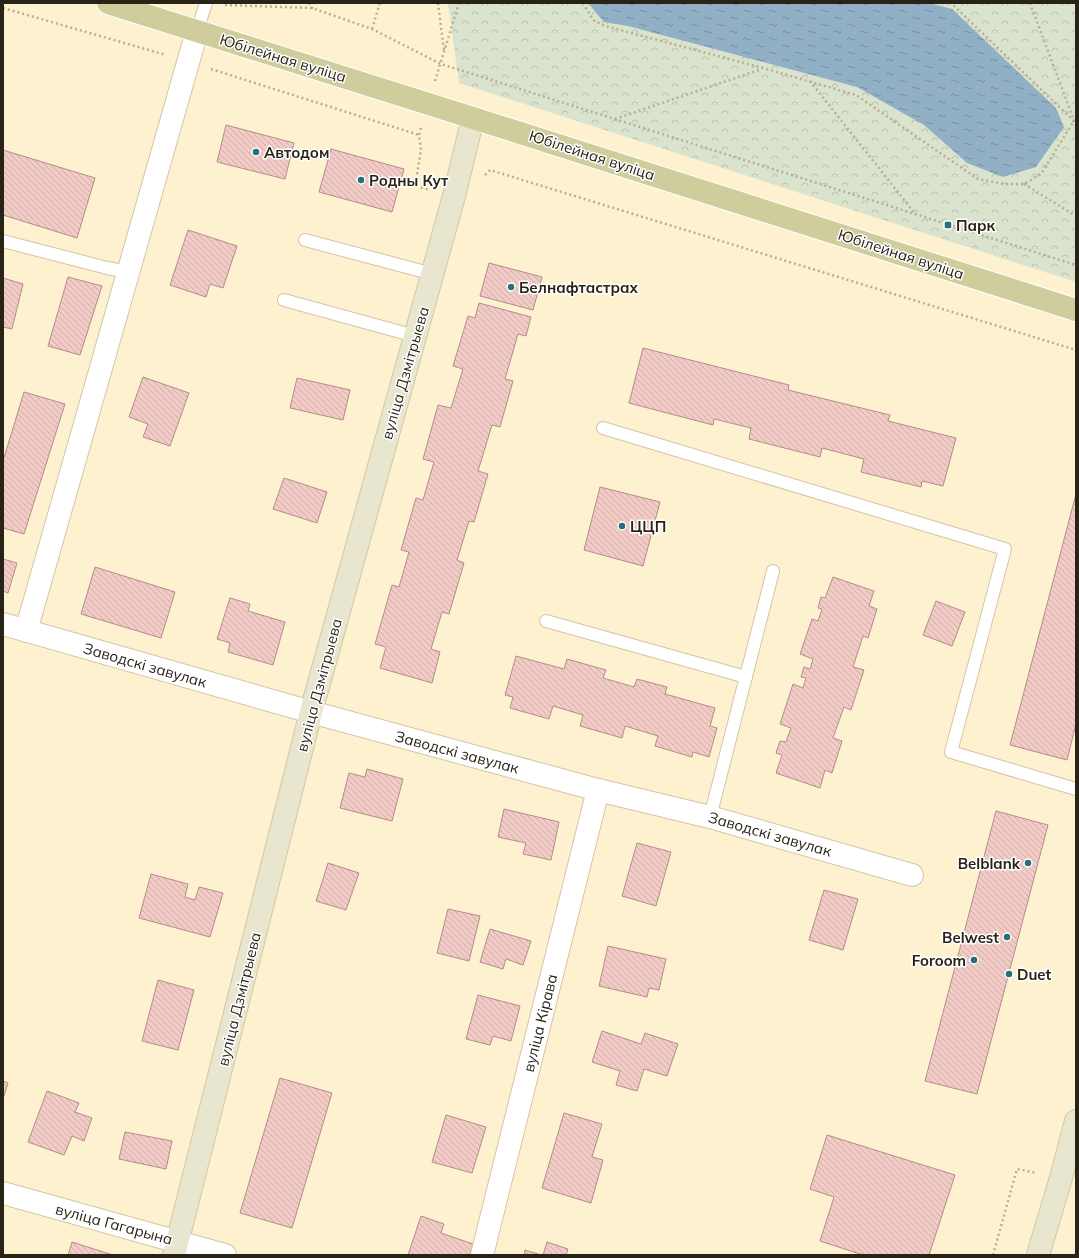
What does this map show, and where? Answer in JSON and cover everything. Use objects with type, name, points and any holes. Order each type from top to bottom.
[{"type":"main road","name":"Юбілейная вуліца","points":[[108,3],[1076,310]]},
{"type":"street","points":[[26,631],[197,31]]},
{"type":"street","name":"вуліца Дзмітрыева","points":[[176,1248],[311,712],[433,274],[474,118]]},
{"type":"street","name":"Заводскі завулак","points":[[3,624],[311,712],[598,790],[710,816],[912,875]]},
{"type":"street","name":"вуліца Кірава","points":[[482,1255],[598,790]]},
{"type":"street","points":[[1038,1255],[1076,1121]]},
{"type":"street","name":"вуліца Гагарына","points":[[3,1193],[176,1248],[226,1255]]},
{"type":"lane","points":[[197,31],[206,3]]},
{"type":"lane","points":[[3,240],[107,268],[128,272]]},
{"type":"lane","points":[[305,240],[433,274]]},
{"type":"lane","points":[[284,300],[415,336]]},
{"type":"lane","points":[[603,428],[1005,549],[951,752],[1076,789]]},
{"type":"lane","points":[[710,816],[773,571]]},
{"type":"lane","points":[[546,621],[746,677]]},
{"type":"path","points":[[309,3],[312,8]]},
{"type":"path","points":[[312,8],[313,3]]},
{"type":"path","points":[[372,28],[380,3]]},
{"type":"path","points":[[438,3],[444,52]]},
{"type":"path","points":[[441,64],[460,3]]},
{"type":"path","points":[[583,3],[593,20],[605,26],[764,68],[856,95],[978,179],[1004,184],[1024,184],[1041,174],[1074,121]]},
{"type":"path","points":[[951,3],[1074,121]]},
{"type":"path","points":[[1030,3],[1076,126]]},
{"type":"path","points":[[218,5],[312,8],[372,28],[441,64],[917,216],[1076,265]]},
{"type":"path","points":[[615,119],[764,68]]},
{"type":"path","points":[[810,81],[917,216]]},
{"type":"path","points":[[419,135],[421,150],[415,186],[454,196]]},
{"type":"path","points":[[481,180],[490,170],[1076,350]]},
{"type":"path","points":[[1024,184],[1076,216]]},
{"type":"path","points":[[993,1255],[1017,1169],[1061,1178]]},
{"type":"green space","points":[[448,3],[1076,3],[1076,282],[459,83]]},
{"type":"water","points":[[588,3],[929,3],[952,9],[1056,108],[1064,127],[1036,167],[1003,177],[967,163],[924,125],[857,87],[628,26],[604,22]]},
{"type":"building","name":"Автодом","points":[[226,125],[294,143],[285,179],[217,162]]},
{"type":"building","name":"Родны Кут","points":[[331,149],[404,169],[392,212],[319,192]]},
{"type":"building","points":[[3,150],[95,178],[77,238],[3,215]]},
{"type":"building","points":[[188,230],[237,246],[223,288],[210,284],[206,297],[170,285]]},
{"type":"building","name":"Белнафтастрах","points":[[489,263],[542,277],[533,310],[480,296]]},
{"type":"building","points":[[68,277],[102,286],[80,355],[48,346]]},
{"type":"building","points":[[3,278],[23,284],[12,329],[3,327]]},
{"type":"building","points":[[479,303],[531,317],[526,336],[518,334],[505,379],[513,381],[500,427],[492,425],[478,471],[488,474],[474,522],[469,521],[457,560],[464,563],[449,614],[442,612],[431,649],[440,652],[432,683],[380,668],[386,647],[375,644],[392,585],[399,587],[409,552],[401,550],[416,498],[423,500],[434,462],[423,459],[438,405],[451,408],[463,369],[453,366],[468,316],[475,318]]},
{"type":"building","points":[[643,348],[789,385],[788,390],[890,415],[888,421],[956,438],[943,486],[922,481],[921,487],[861,472],[864,459],[822,448],[820,457],[749,439],[751,428],[714,419],[713,425],[629,403]]},
{"type":"building","points":[[143,377],[189,393],[170,446],[143,437],[148,424],[129,417]]},
{"type":"building","points":[[297,378],[350,390],[343,420],[290,408]]},
{"type":"building","points":[[24,392],[65,404],[24,534],[3,528],[3,461]]},
{"type":"building","points":[[284,478],[327,492],[317,523],[273,509]]},
{"type":"building","name":"ЦЦП","points":[[600,487],[660,502],[643,566],[584,550]]},
{"type":"building","points":[[1076,494],[1076,724],[1067,760],[1010,745]]},
{"type":"building","points":[[3,559],[17,563],[8,593],[3,591]]},
{"type":"building","points":[[95,567],[175,592],[161,638],[81,614]]},
{"type":"building","points":[[833,577],[874,591],[869,606],[877,609],[868,638],[863,636],[853,667],[864,670],[851,710],[844,707],[833,738],[842,741],[832,773],[825,770],[820,788],[776,773],[782,755],[776,753],[780,741],[786,742],[791,728],[780,724],[793,684],[803,688],[806,678],[801,677],[804,667],[810,669],[813,659],[800,654],[812,619],[818,621],[822,609],[818,608],[821,597],[825,598]]},
{"type":"building","points":[[230,598],[250,604],[248,611],[285,622],[273,665],[228,652],[230,643],[217,639]]},
{"type":"building","points":[[936,601],[965,612],[952,646],[923,635]]},
{"type":"building","points":[[516,656],[564,669],[567,659],[606,670],[603,678],[634,687],[637,679],[667,687],[665,694],[715,708],[710,726],[717,728],[709,757],[693,752],[692,757],[655,746],[658,736],[625,726],[622,738],[580,726],[583,715],[553,706],[549,719],[510,708],[513,697],[505,695]]},
{"type":"building","points":[[367,769],[403,779],[392,821],[340,808],[349,773],[365,777]]},
{"type":"building","points":[[504,809],[559,822],[551,860],[523,854],[526,843],[498,837]]},
{"type":"building","points":[[996,811],[1048,825],[977,1094],[925,1081]]},
{"type":"building","points":[[637,843],[671,852],[656,906],[622,896]]},
{"type":"building","points":[[328,863],[359,873],[346,910],[316,901]]},
{"type":"building","points":[[151,874],[188,884],[185,897],[195,900],[199,887],[223,893],[210,937],[139,918]]},
{"type":"building","points":[[824,890],[858,899],[843,950],[809,940]]},
{"type":"building","points":[[448,909],[480,916],[469,961],[437,953]]},
{"type":"building","points":[[490,929],[531,941],[523,965],[506,959],[503,969],[480,962]]},
{"type":"building","points":[[608,946],[666,959],[659,990],[649,988],[647,997],[599,986]]},
{"type":"building","points":[[158,980],[194,990],[178,1050],[142,1041]]},
{"type":"building","points":[[478,995],[520,1006],[511,1041],[493,1036],[490,1045],[466,1039]]},
{"type":"building","points":[[602,1031],[641,1044],[645,1033],[678,1044],[667,1076],[644,1069],[637,1091],[616,1085],[620,1071],[592,1062]]},
{"type":"building","points":[[280,1078],[332,1093],[292,1228],[240,1213]]},
{"type":"building","points":[[3,1081],[8,1083],[3,1099]]},
{"type":"building","points":[[47,1091],[79,1103],[75,1112],[92,1118],[84,1141],[72,1136],[64,1155],[28,1142]]},
{"type":"building","points":[[564,1113],[602,1124],[592,1157],[603,1160],[591,1203],[542,1188]]},
{"type":"building","points":[[446,1115],[486,1127],[472,1173],[432,1162]]},
{"type":"building","points":[[125,1132],[172,1141],[166,1169],[119,1159]]},
{"type":"building","points":[[827,1135],[955,1175],[929,1255],[863,1255],[820,1241],[834,1197],[810,1189]]},
{"type":"building","points":[[421,1216],[444,1224],[441,1233],[473,1244],[470,1255],[408,1255]]},
{"type":"building","points":[[72,1242],[113,1255],[68,1255]]},
{"type":"building","points":[[547,1242],[568,1249],[566,1255],[543,1255]]},
{"type":"building","points":[[525,1250],[541,1255],[524,1255]]},
{"type":"place","name":"Автодом","points":[[256,152]]},
{"type":"place","name":"Родны Кут","points":[[361,180]]},
{"type":"place","name":"Парк","points":[[948,225]]},
{"type":"place","name":"Белнафтастрах","points":[[511,287]]},
{"type":"place","name":"ЦЦП","points":[[622,526]]},
{"type":"place","name":"Belblank","points":[[1028,863]]},
{"type":"place","name":"Belwest","points":[[1007,937]]},
{"type":"place","name":"Foroom","points":[[974,960]]},
{"type":"place","name":"Duet","points":[[1009,974]]}]
